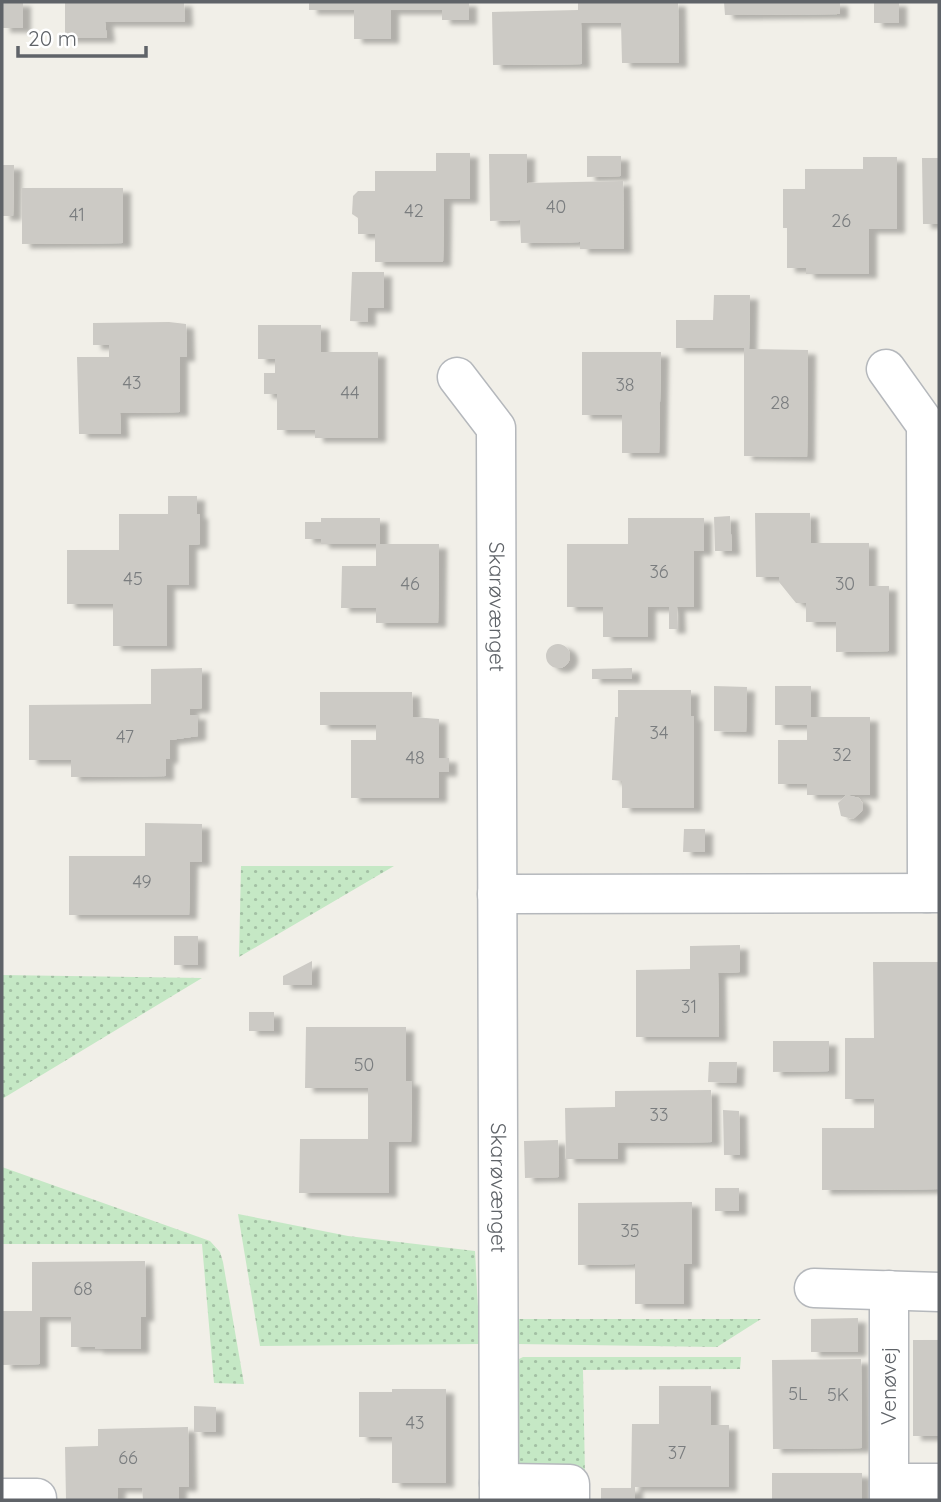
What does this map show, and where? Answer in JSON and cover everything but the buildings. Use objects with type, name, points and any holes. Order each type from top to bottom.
[{"type":"street","points":[[497,894],[933,893],[926,425],[886,369]]},
{"type":"street","name":"Skarøvænget","points":[[457,377],[496,428],[499,1491],[570,1484],[570,1500]]},
{"type":"street","points":[[814,1288],[939,1292]]},
{"type":"street","name":"Venøvej","points":[[889,1290],[889,1491],[939,1483]]},
{"type":"street","points":[[2,1498],[37,1500]]},
{"type":"green space","points":[[241,866],[394,866],[239,957]]},
{"type":"green space","points":[[2,975],[202,978],[2,1099]]},
{"type":"green space","points":[[2,1167],[210,1241],[220,1252],[223,1262],[244,1384],[214,1383],[202,1244],[2,1244]]},
{"type":"green space","points":[[238,1214],[348,1236],[475,1251],[480,1344],[260,1346]]},
{"type":"green space","points":[[518,1319],[761,1319],[717,1347],[517,1344]]},
{"type":"green space","points":[[523,1357],[741,1357],[740,1369],[583,1370],[585,1476],[518,1465],[517,1360]]}]
